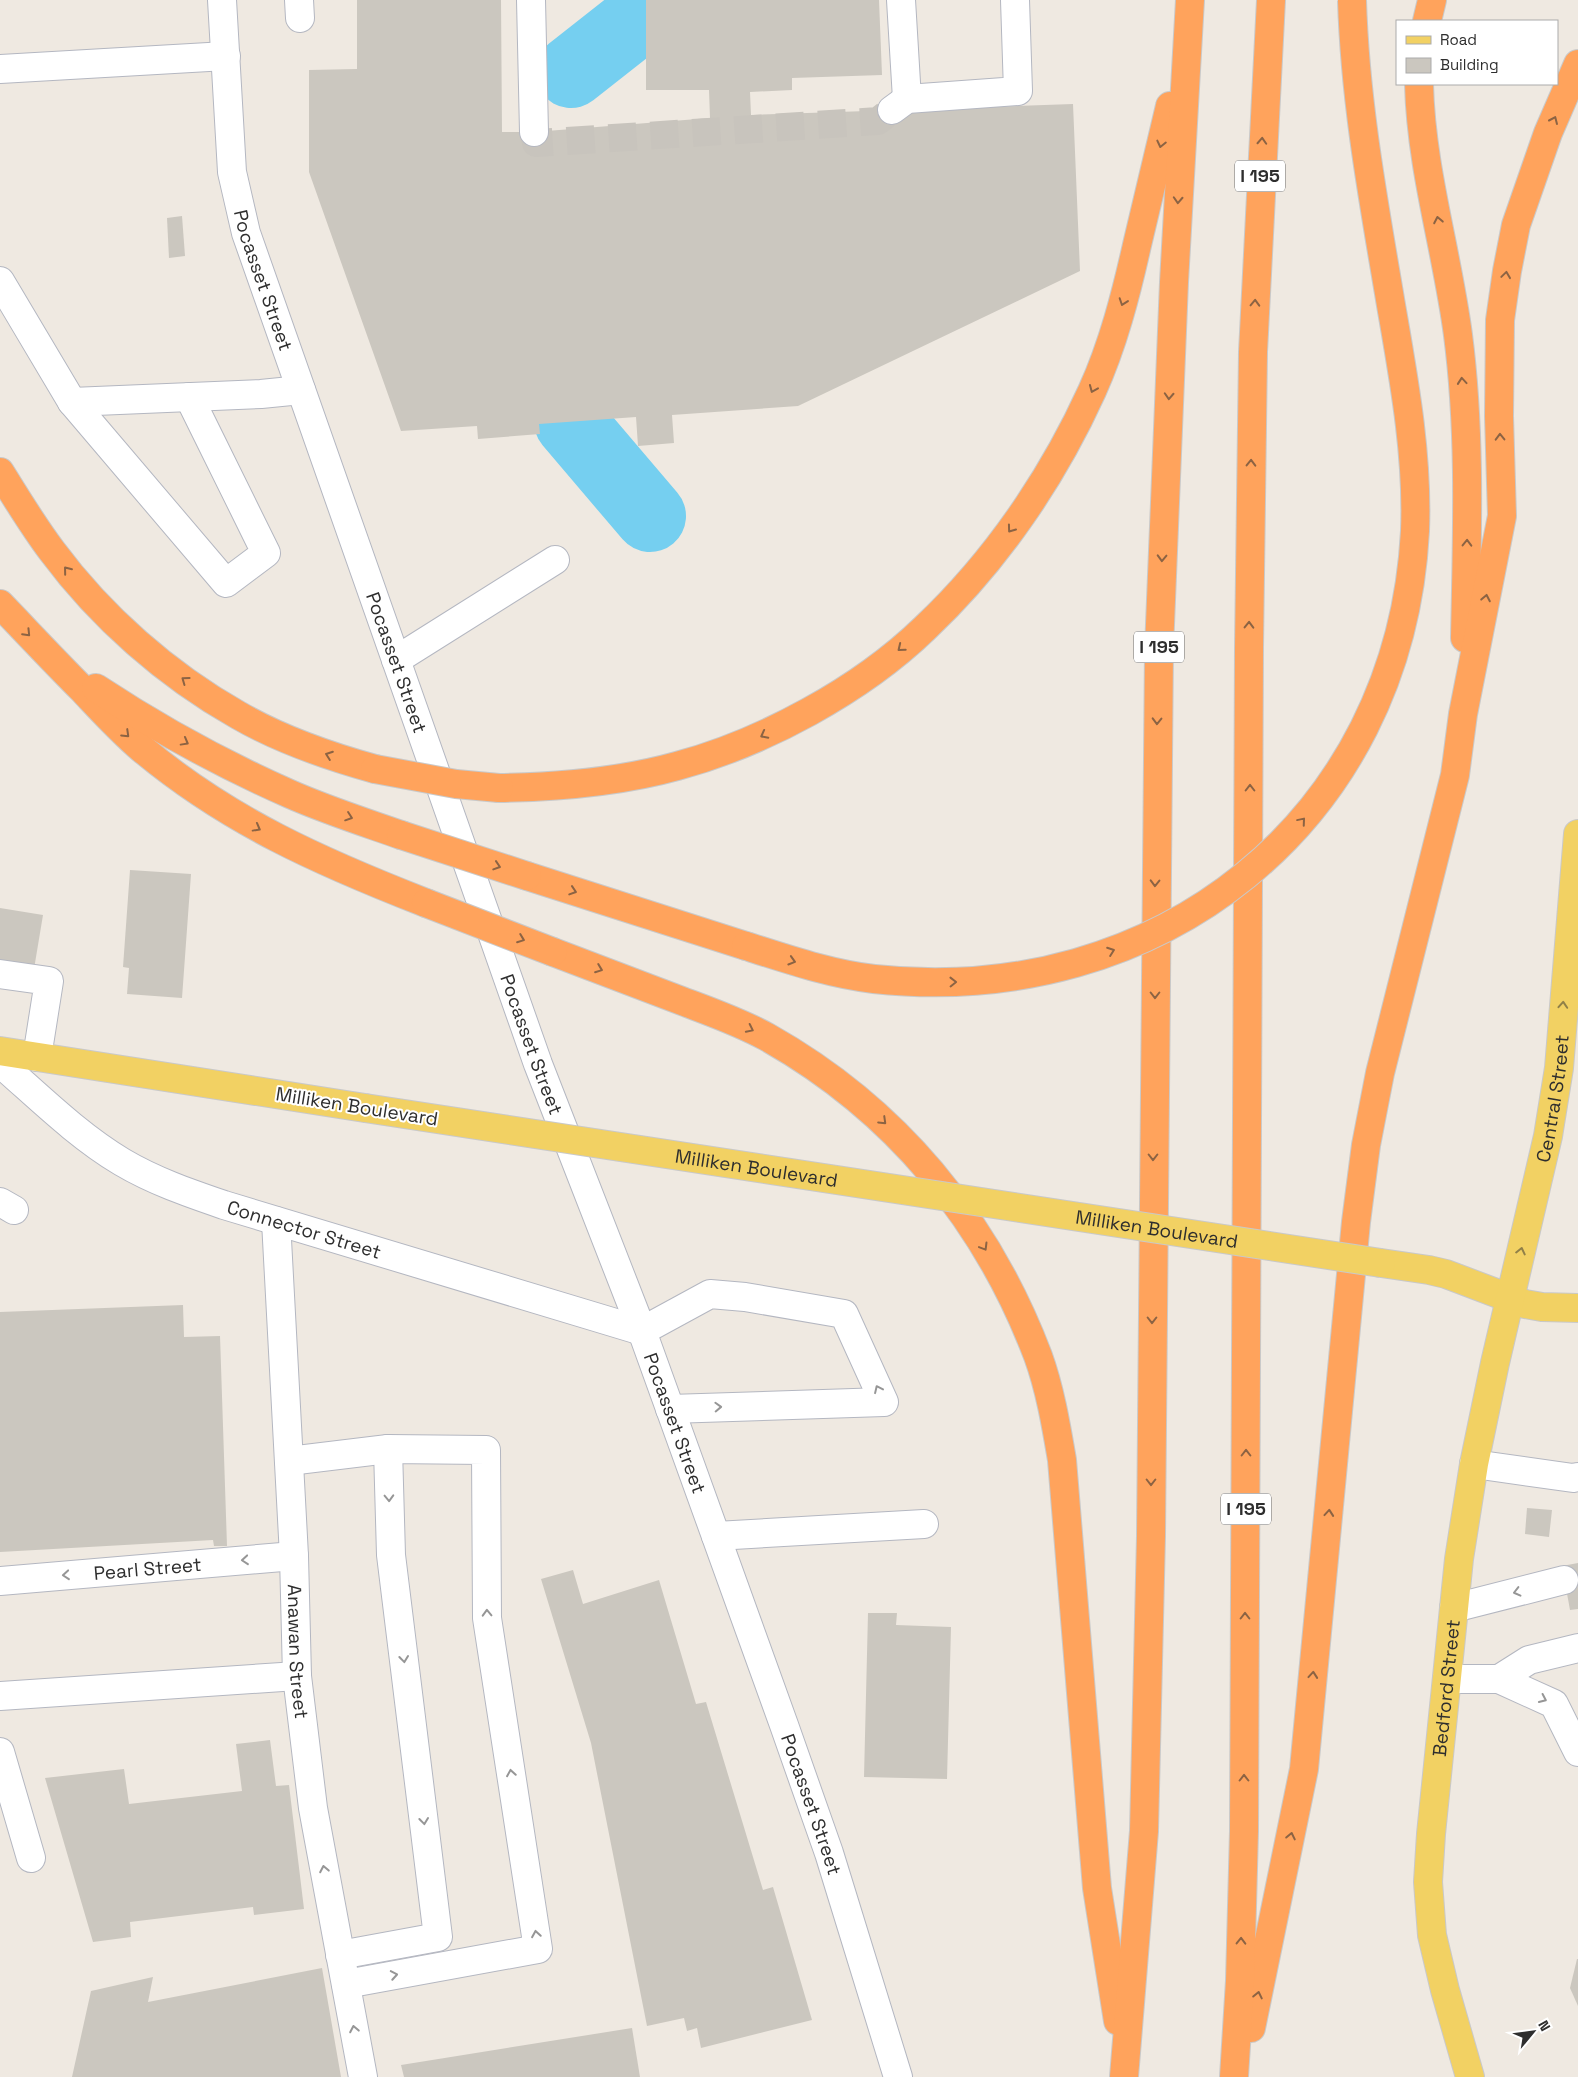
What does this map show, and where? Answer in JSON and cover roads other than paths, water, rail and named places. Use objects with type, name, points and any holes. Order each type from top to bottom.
[{"type":"highway","name":"I 195","points":[[1125,2070],[1144,1831],[1151,1526],[1159,649],[1171,347],[1190,0]]},
{"type":"highway","name":"I 195","points":[[1234,2077],[1240,1981],[1244,1831],[1249,648],[1253,352],[1262,142],[1271,0]]},
{"type":"highway","points":[[55,661],[142,717],[217,760],[291,794],[401,835],[795,962],[872,979],[952,982],[982,980],[1069,965],[1136,942],[1206,904],[1236,883],[1268,857],[1318,802],[1364,729],[1395,649],[1406,608],[1412,566],[1416,490],[1412,441],[1363,138],[1352,0]]},
{"type":"highway","points":[[1427,20],[1432,0]]},
{"type":"highway","points":[[0,472],[52,551],[88,594],[161,663],[239,716],[329,756],[375,769],[448,783],[499,788],[543,787],[590,782],[676,767],[757,739],[843,691],[925,629],[994,552],[1028,506],[1056,460],[1090,397],[1126,294],[1188,29]]},
{"type":"highway","points":[[1242,2077],[1304,1768],[1356,1222],[1366,1145],[1394,1012],[1455,775],[1463,714],[1502,516],[1499,374],[1500,320],[1507,271],[1516,225],[1530,181],[1548,133],[1578,64]]},
{"type":"highway","points":[[1419,85],[1423,143],[1452,294],[1463,388],[1468,513],[1463,714]]},
{"type":"highway","points":[[0,604],[140,747],[202,795],[236,816],[335,866],[426,903],[724,1017],[766,1037],[804,1060],[875,1113],[912,1149],[938,1180],[978,1236],[1017,1307],[1038,1357],[1053,1410],[1062,1460],[1097,1888],[1125,2070]]},
{"type":"main road","name":"Central Street","points":[[1510,1299],[1547,1144],[1558,1068],[1578,834]]},
{"type":"main road","name":"Milliken Boulevard","points":[[0,1051],[1381,1263],[1446,1274],[1510,1299],[1542,1307],[1578,1308]]},
{"type":"main road","name":"Bedford Street","points":[[1470,2077],[1445,1990],[1432,1935],[1429,1909],[1431,1834],[1459,1559],[1474,1464],[1510,1299]]},
{"type":"street","name":"Pocasset Street","points":[[222,0],[232,172],[246,233],[538,1064],[642,1331],[716,1536],[828,1853],[898,2077]]},
{"type":"street","points":[[531,0],[534,132]]},
{"type":"street","points":[[901,0],[900,104],[1018,91],[1016,0]]},
{"type":"street","points":[[0,69],[226,56]]},
{"type":"street","points":[[0,281],[72,402],[226,583],[266,553],[189,398]]},
{"type":"street","points":[[72,402],[189,398],[301,390]]},
{"type":"street","points":[[396,660],[555,560]]},
{"type":"street","points":[[0,974],[49,981],[38,1057]]},
{"type":"street","name":"Connector Street","points":[[0,1063],[69,1123],[122,1162],[196,1196],[642,1331]]},
{"type":"street","name":"Anawan Street","points":[[276,1221],[294,1556],[298,1676],[313,1808],[363,2077]]},
{"type":"street","points":[[642,1331],[710,1294],[745,1297],[844,1314],[884,1402],[670,1409]]},
{"type":"street","points":[[289,1461],[388,1449],[486,1450],[487,1618],[538,1949],[346,1984]]},
{"type":"street","points":[[388,1449],[391,1555],[442,1967]]},
{"type":"street","points":[[1474,1464],[1573,1478],[1578,1477]]},
{"type":"street","points":[[716,1536],[924,1524]]},
{"type":"street","name":"Pearl Street","points":[[0,1581],[294,1556]]},
{"type":"street","points":[[1454,1608],[1564,1580]]},
{"type":"street","points":[[1499,1679],[1529,1660],[1578,1648]]},
{"type":"street","points":[[0,1696],[298,1676]]},
{"type":"street","points":[[1447,1679],[1499,1679],[1554,1704],[1578,1752]]},
{"type":"street","points":[[0,1752],[31,1858]]},
{"type":"street","points":[[340,1955],[438,1936]]},
{"type":"waterway","points":[[571,72],[646,13]]},
{"type":"waterway","points":[[570,422],[650,516]]},
{"type":"tunnel","points":[[534,132],[536,143],[878,121],[892,110]]}]
